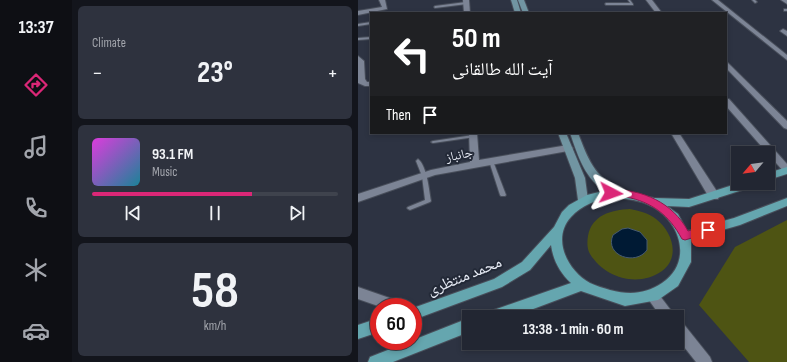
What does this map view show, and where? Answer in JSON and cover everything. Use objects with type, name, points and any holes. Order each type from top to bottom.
[{"type":"main road","points":[[514,0],[518,12]]},
{"type":"main road","points":[[521,0],[526,12]]},
{"type":"main road","points":[[562,134],[580,178],[583,200]]},
{"type":"main road","points":[[574,134],[592,176],[607,189],[616,193]]},
{"type":"main road","points":[[775,174],[787,170]]},
{"type":"main road","points":[[654,202],[689,203],[731,190]]},
{"type":"main road","points":[[616,193],[640,196],[654,202],[668,211],[678,222],[685,236],[688,250],[686,264],[679,277],[667,288],[652,296],[628,300],[603,296],[582,285],[568,273],[560,259],[557,244],[558,230],[563,218],[583,200],[596,195],[616,193]]},
{"type":"main road","points":[[685,236],[736,222],[787,202]]},
{"type":"main road","name":"محمد منتظری","points":[[422,310],[498,283],[515,273],[526,266],[558,230]]},
{"type":"main road","points":[[515,310],[582,285]]},
{"type":"main road","points":[[358,332],[370,328]]},
{"type":"main road","points":[[375,362],[393,359],[462,328]]},
{"type":"street","points":[[358,13],[385,8],[382,0]]},
{"type":"street","points":[[649,0],[658,12]]},
{"type":"street","points":[[715,0],[787,58]]},
{"type":"street","points":[[466,1],[467,12]]},
{"type":"street","points":[[358,58],[361,61],[359,80],[365,84],[370,84]]},
{"type":"street","points":[[727,65],[787,126]]},
{"type":"street","points":[[727,101],[787,170]]},
{"type":"street","points":[[473,134],[475,164]]},
{"type":"street","points":[[676,134],[714,196]]},
{"type":"street","name":"جانباز","points":[[358,198],[424,176],[491,160],[568,148]]},
{"type":"street","points":[[358,293],[373,298]]},
{"type":"street","points":[[652,296],[663,310]]},
{"type":"street","points":[[684,336],[705,362]]},
{"type":"lane","points":[[606,4],[632,4],[629,0]]},
{"type":"lane","points":[[435,7],[466,1]]},
{"type":"lane","points":[[358,25],[370,23]]},
{"type":"lane","points":[[358,40],[370,38]]},
{"type":"lane","points":[[433,142],[473,134]]},
{"type":"lane","points":[[491,160],[503,195]]},
{"type":"lane","points":[[410,208],[428,201],[424,176],[418,161]]},
{"type":"green space","points":[[630,209],[647,214],[662,224],[670,237],[672,244],[673,252],[668,265],[662,271],[643,279],[623,278],[604,269],[590,254],[587,243],[590,229],[598,218],[609,212]]},
{"type":"green space","points":[[787,220],[787,362],[749,362],[699,305],[735,247]]},
{"type":"water","points":[[628,228],[640,232],[647,240],[647,250],[642,255],[629,258],[617,253],[613,248],[611,242],[613,235],[622,229]]},
{"type":"route","points":[[611,193],[626,193],[640,196],[654,202],[668,211],[678,222],[685,236],[708,230]]}]
